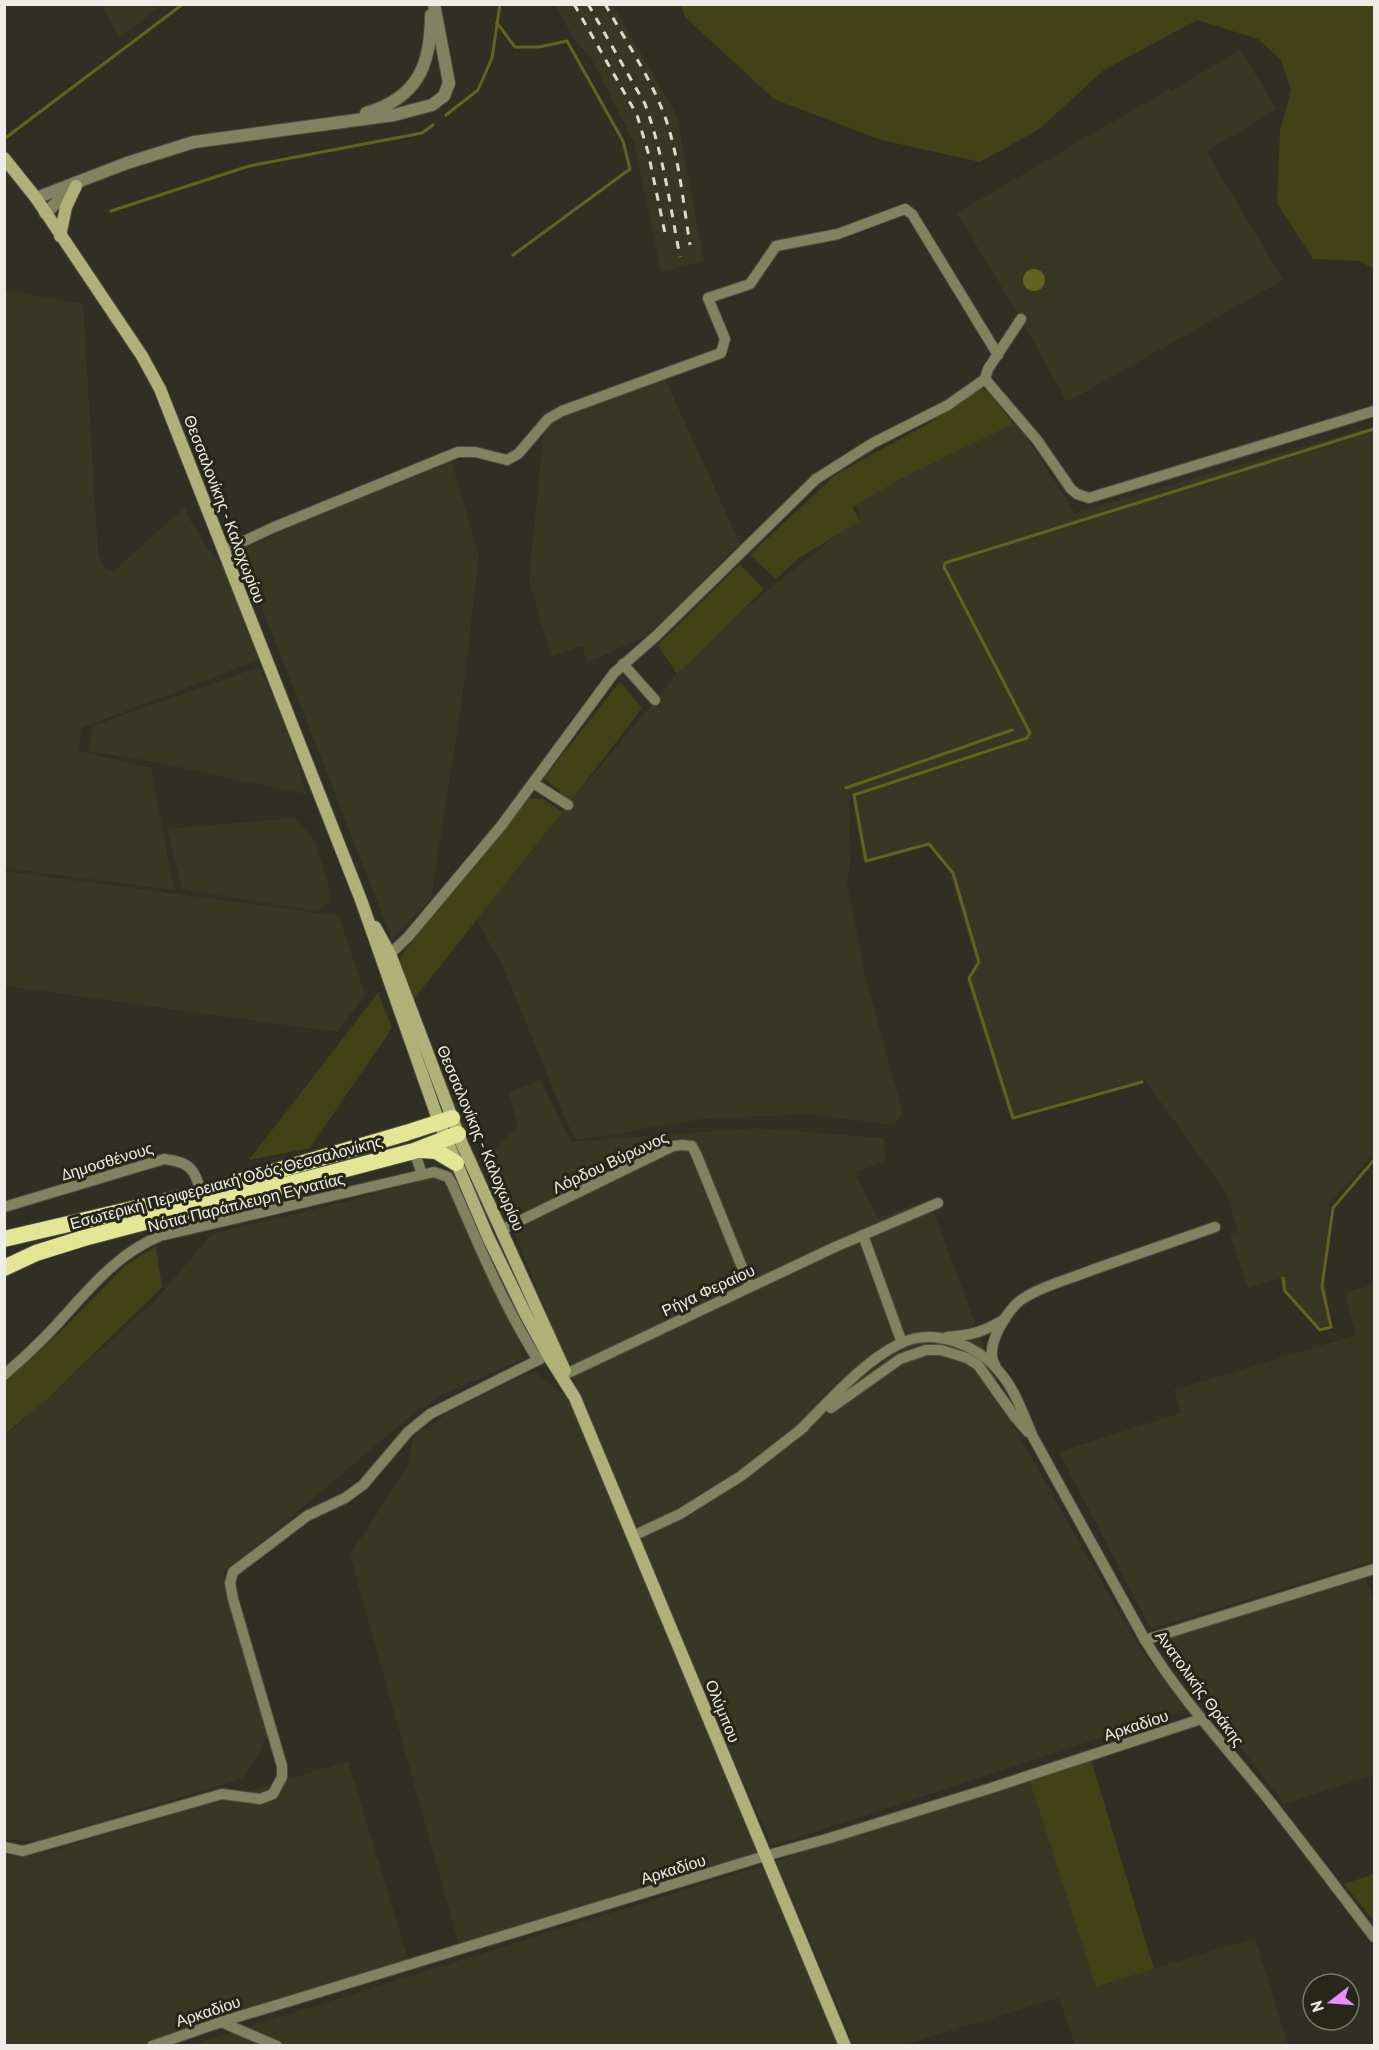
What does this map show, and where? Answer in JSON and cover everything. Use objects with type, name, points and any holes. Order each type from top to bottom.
[{"type":"highway","name":"Εσωτερική Περιφερειακή Οδός Θεσσαλονίκης","points":[[4,1239],[201,1192],[445,1120]]},
{"type":"highway","name":"Εσωτερική Περιφερειακή Οδός Θεσσαλονίκης","points":[[4,1268],[36,1253],[84,1238],[414,1150],[452,1137]]},
{"type":"highway","points":[[414,1150],[436,1151],[456,1162]]},
{"type":"highway","points":[[4,1245],[33,1232]]},
{"type":"main road","name":"Θεσσαλονίκης - Καλοχωρίου","points":[[4,158],[36,198],[142,356],[160,389],[361,900],[401,1018],[452,1137],[501,1230],[547,1354]]},
{"type":"main road","points":[[60,236],[66,207],[80,183]]},
{"type":"main road","name":"Θεσσαλονίκης - Καλοχωρίου","points":[[361,900],[392,959],[408,1000],[445,1120]]},
{"type":"main road","name":"Θεσσαλονίκης - Καλοχωρίου","points":[[452,1137],[456,1162],[488,1236],[547,1354],[566,1374],[571,1389]]},
{"type":"main road","points":[[547,1354],[571,1389]]},
{"type":"main road","name":"Ολύμπου","points":[[571,1389],[845,2046]]},
{"type":"street","points":[[345,122],[394,102],[412,87],[420,75],[429,51],[433,4]]},
{"type":"street","points":[[36,198],[127,163],[194,142],[345,122],[432,105],[444,96],[449,83],[433,4]]},
{"type":"street","points":[[45,213],[80,183]]},
{"type":"street","points":[[223,551],[272,528],[458,452],[475,452],[507,460],[518,454],[548,418],[562,411],[721,354],[725,339],[708,298],[750,284],[776,246],[838,234],[905,209],[912,214],[998,355]]},
{"type":"street","points":[[392,959],[534,783],[605,683],[623,664],[656,636],[816,479],[873,443],[948,405],[985,379],[988,369],[1021,319]]},
{"type":"street","points":[[985,379],[1037,440],[1071,489],[1089,498],[1374,411]]},
{"type":"street","points":[[623,664],[655,700]]},
{"type":"street","points":[[534,783],[568,805]]},
{"type":"street","name":"Λόρδου Βύρωνος","points":[[501,1230],[673,1146],[682,1144],[692,1146],[750,1287]]},
{"type":"street","points":[[414,1150],[422,1174],[434,1172],[448,1177],[528,1344],[547,1354]]},
{"type":"street","name":"Δημοσθένους","points":[[4,1207],[164,1160],[185,1164],[192,1169],[201,1192]]},
{"type":"street","name":"Νότια Παράπλευρη Εγνατίας","points":[[4,1375],[44,1338],[110,1269],[148,1241],[160,1236],[422,1174]]},
{"type":"street","name":"Ρήγα Φεραίου","points":[[566,1374],[863,1235],[938,1203]]},
{"type":"street","points":[[1002,1375],[992,1362],[990,1354],[995,1337],[1005,1318],[1022,1299],[1215,1227]]},
{"type":"street","points":[[863,1235],[902,1342]]},
{"type":"street","points":[[940,1337],[984,1331],[1005,1318]]},
{"type":"street","points":[[978,1365],[976,1352],[984,1331]]},
{"type":"street","name":"Ανατολικής Θράκης","points":[[799,1431],[878,1357],[902,1342],[940,1337],[956,1341],[976,1352],[1002,1375],[1033,1437],[1145,1640],[1163,1668],[1374,1937]]},
{"type":"street","points":[[958,1355],[976,1352],[995,1337]]},
{"type":"street","name":"Ανατολικής Θράκης","points":[[633,1536],[680,1514],[741,1476],[799,1431],[900,1359],[926,1350],[940,1350],[958,1355],[978,1365],[1015,1418],[1033,1437]]},
{"type":"street","points":[[4,1848],[23,1851],[222,1794],[260,1799],[273,1794],[282,1778],[282,1766],[233,1599],[231,1583],[233,1572],[307,1516],[345,1498],[363,1485],[408,1432],[430,1414],[547,1354]]},
{"type":"street","points":[[1145,1640],[1374,1569]]},
{"type":"street","name":"Αρκαδίου","points":[[152,2046],[221,2022],[765,1856],[830,1839],[1202,1719]]},
{"type":"street","points":[[221,2022],[277,2046]]},
{"type":"shaded area","points":[[101,5],[162,5],[120,37]]},
{"type":"shaded area","points":[[556,5],[613,5],[677,116],[704,261],[661,272],[634,143],[591,58],[572,36]]},
{"type":"shaded area","points":[[681,5],[1374,5],[1374,269],[1359,261],[1313,259],[1277,203],[1280,131],[1291,90],[1281,60],[1258,39],[1197,20],[1104,70],[1038,130],[980,162],[881,140],[774,99],[685,17]]},
{"type":"shaded area","points":[[1240,50],[1277,109],[1206,151],[1283,280],[1067,402],[1021,319],[957,213]]},
{"type":"shaded area","points":[[1034,269],[1042,272],[1045,280],[1042,288],[1034,291],[1026,288],[1023,280],[1026,272]]},
{"type":"shaded area","points":[[5,290],[83,304],[98,553],[104,568],[114,571],[185,507],[191,522],[212,555],[227,571],[264,658],[81,728],[79,751],[151,768],[174,890],[5,868]]},
{"type":"shaded area","points":[[665,379],[740,544],[646,636],[587,663],[582,646],[551,656],[529,581],[544,426],[557,418]]},
{"type":"shaded area","points":[[979,389],[989,391],[1013,424],[902,478],[852,507],[860,521],[799,558],[776,579],[750,555],[835,475],[929,423]]},
{"type":"shaded area","points":[[1017,422],[1075,513],[1374,426],[1374,1154],[1329,1204],[1325,1281],[1332,1324],[1317,1329],[1282,1286],[1280,1278],[1248,1288],[1230,1234],[1238,1232],[1226,1193],[1145,1080],[1010,1116],[967,981],[975,960],[948,868],[927,844],[863,860],[849,784],[850,863],[847,883],[865,975],[903,1114],[893,1125],[809,1114],[702,1119],[578,1140],[567,1123],[504,969],[476,919],[501,884],[696,652],[727,623],[860,517],[852,496]]},
{"type":"shaded area","points":[[449,453],[479,556],[462,700],[431,899],[392,939],[240,551]]},
{"type":"shaded area","points":[[740,564],[764,589],[677,674],[658,645]]},
{"type":"shaded area","points":[[259,667],[287,728],[306,794],[144,760],[88,751],[93,726]]},
{"type":"shaded area","points":[[620,682],[642,708],[571,801],[544,778]]},
{"type":"shaded area","points":[[528,798],[543,799],[562,812],[414,999],[398,966],[403,953]]},
{"type":"shaded area","points":[[294,818],[313,838],[316,845],[331,893],[329,904],[316,911],[182,889],[167,829]]},
{"type":"shaded area","points":[[5,871],[339,916],[365,994],[338,1032],[5,986]]},
{"type":"shaded area","points":[[378,993],[392,1028],[310,1148],[249,1160]]},
{"type":"shaded area","points":[[540,1080],[571,1142],[757,1128],[884,1138],[885,1161],[855,1173],[878,1218],[929,1200],[1015,1429],[1139,1647],[1186,1710],[772,1846],[633,1536],[598,1434],[485,1160],[518,1125],[508,1092]]},
{"type":"shaded area","points":[[434,1177],[449,1189],[517,1337],[523,1359],[438,1396],[409,1417],[231,1568],[223,1571],[269,1734],[244,1778],[35,1841],[5,1840],[4,1437],[155,1301],[212,1234],[348,1201]]},
{"type":"shaded area","points":[[156,1246],[162,1287],[47,1399],[5,1434],[5,1382],[58,1334],[125,1266]]},
{"type":"shaded area","points":[[1374,1284],[1374,1561],[1151,1629],[1059,1452],[1181,1413],[1174,1390],[1356,1335],[1345,1293]]},
{"type":"shaded area","points":[[534,1371],[569,1399],[759,1852],[757,1855],[460,1948],[350,1555],[408,1466],[413,1437],[449,1412]]},
{"type":"shaded area","points":[[1366,1577],[1374,1603],[1374,1775],[1284,1804],[1160,1641]]},
{"type":"shaded area","points":[[1091,1759],[1154,1969],[1096,1987],[1029,1779]]},
{"type":"shaded area","points":[[348,1761],[409,1962],[142,2045],[5,2045],[4,1854],[28,1856],[48,1852]]},
{"type":"shaded area","points":[[1029,1779],[1096,1986],[1255,1938],[1288,2045],[1075,2045],[1059,1998],[902,2045],[854,2045],[776,1861]]},
{"type":"shaded area","points":[[763,1867],[766,1869],[842,2046],[188,2046],[751,1869]]},
{"type":"shaded area","points":[[1374,1874],[1374,1921],[1344,1884]]},
{"type":"waterway","points":[[4,139],[183,4]]},
{"type":"waterway","points":[[446,115],[478,90],[492,58],[500,4]]},
{"type":"waterway","points":[[497,23],[515,47],[539,47],[567,41],[623,141],[630,169],[513,255]]},
{"type":"waterway","points":[[111,211],[249,166],[422,133],[433,125]]},
{"type":"waterway","points":[[1142,1082],[1013,1118],[969,978],[979,962],[953,873],[929,844],[866,861],[854,795],[1027,738],[1030,733],[944,567],[945,563],[1374,429]]},
{"type":"waterway","points":[[846,788],[1012,730]]},
{"type":"waterway","points":[[1283,1278],[1285,1291],[1320,1330],[1331,1327],[1322,1286],[1333,1208],[1374,1160]]},
{"type":"railway","points":[[574,4],[637,115],[648,152],[666,238]]},
{"type":"railway","points":[[588,4],[645,104],[661,160],[680,257]]},
{"type":"railway","points":[[605,4],[644,72],[664,114],[677,162],[690,245]]}]
